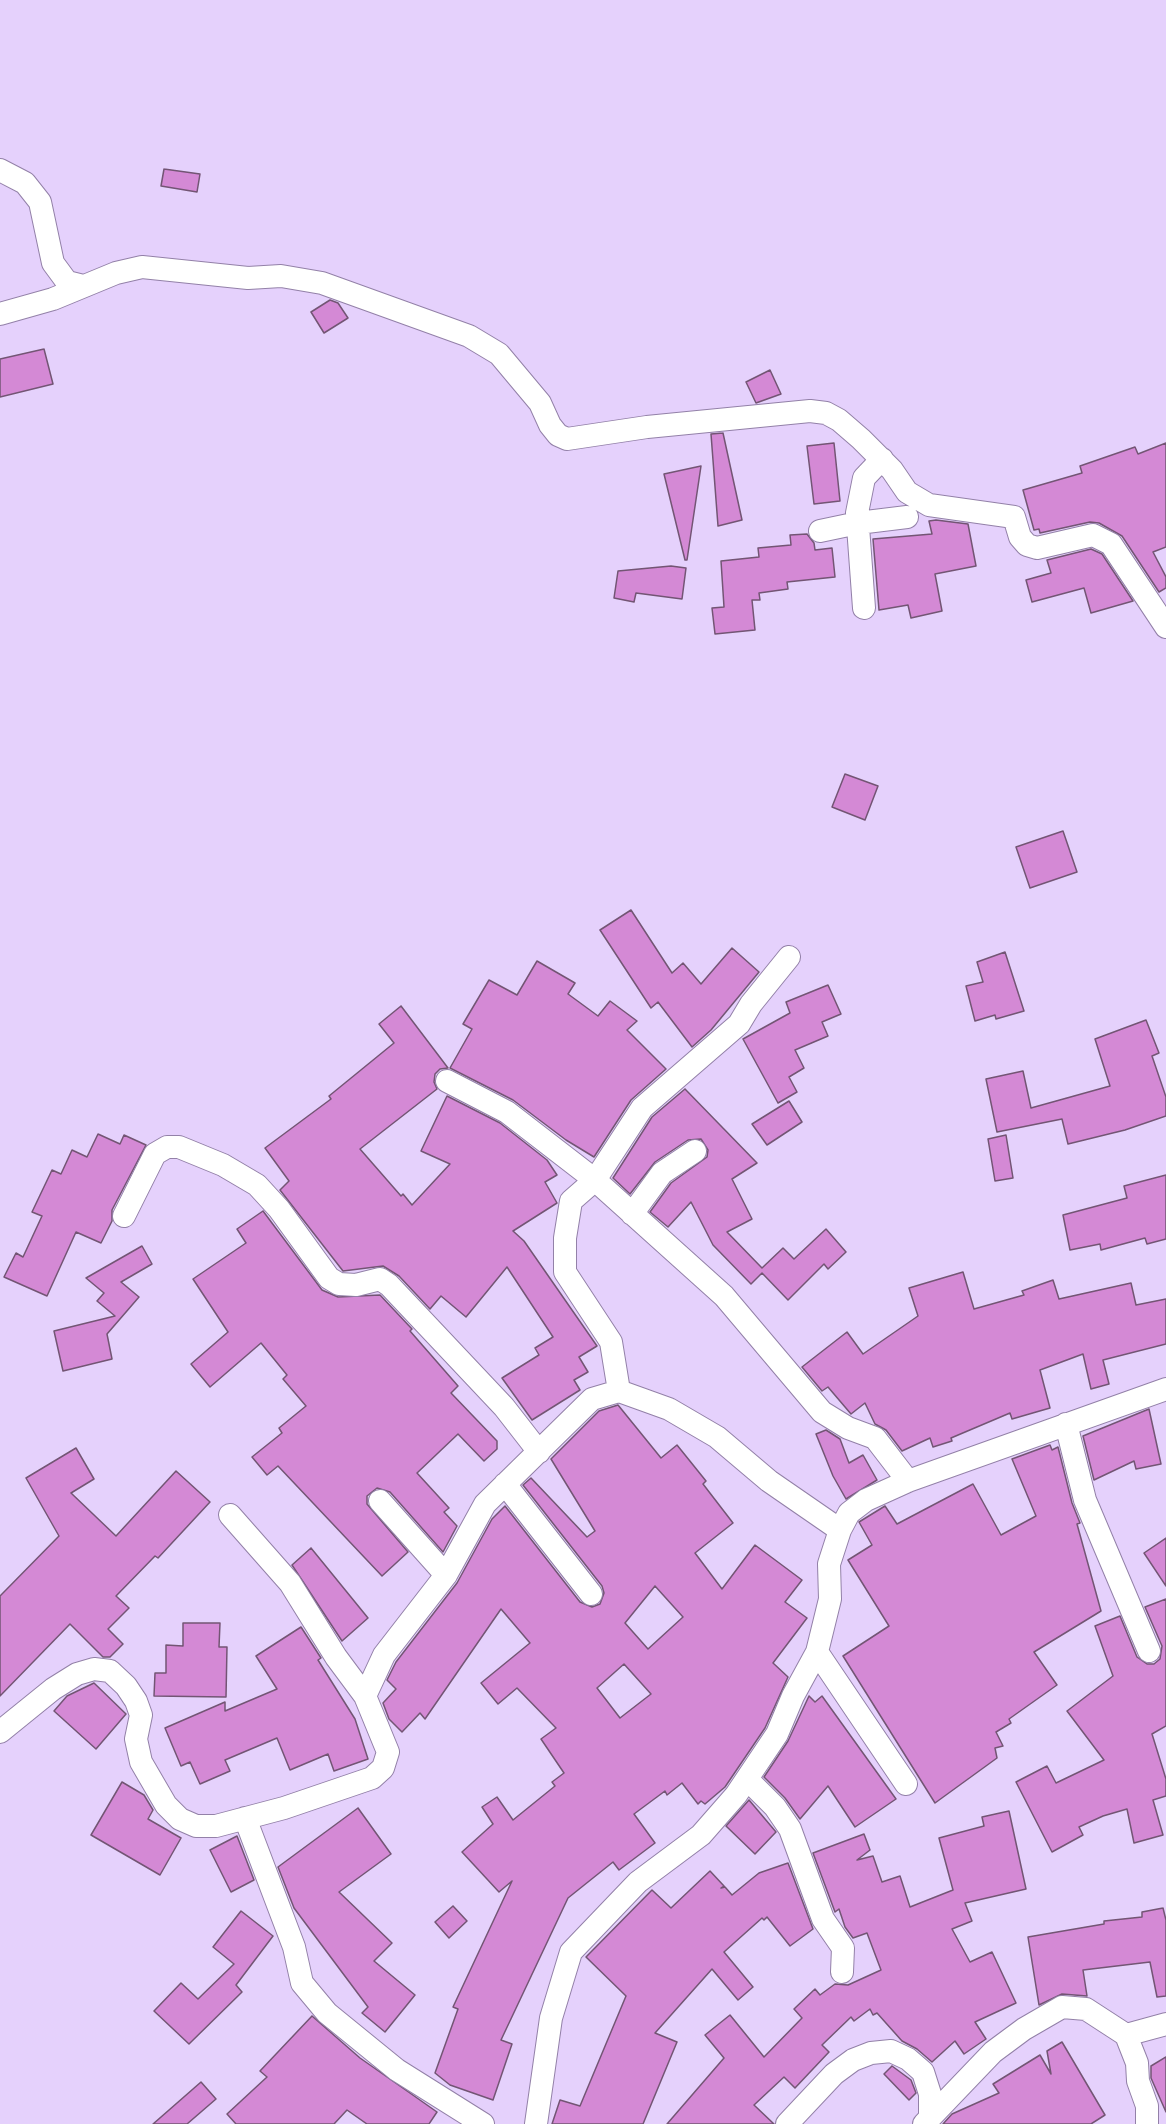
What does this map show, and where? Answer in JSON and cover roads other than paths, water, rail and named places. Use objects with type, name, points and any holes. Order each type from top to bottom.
[{"type":"street","points":[[0,170],[25,183],[40,202],[53,263],[67,282],[82,286]]},
{"type":"street","points":[[0,314],[53,299],[116,273],[142,267],[248,278],[281,276],[322,283],[442,324],[499,354],[540,402],[550,426],[558,435],[567,439],[647,427],[810,411],[826,413],[839,420],[882,459],[907,492],[929,505],[1014,517],[1020,537],[1027,545],[1037,548],[1093,535],[1112,544],[1166,627]]},
{"type":"street","points":[[864,608],[858,523],[864,478],[882,459]]},
{"type":"street","points":[[820,531],[858,523],[907,517]]},
{"type":"street","points":[[620,1391],[611,1342],[565,1272],[565,1238],[571,1201],[595,1180],[642,1108],[739,1024],[751,1004],[789,957]]},
{"type":"street","points":[[447,1082],[507,1112],[595,1180],[724,1296],[822,1412],[848,1428],[875,1438],[908,1481]]},
{"type":"street","points":[[124,1216],[155,1154],[167,1147],[179,1147],[223,1165],[257,1185],[279,1209],[329,1278],[339,1284],[356,1285],[380,1279],[389,1285],[504,1407],[539,1452]]},
{"type":"street","points":[[632,1215],[662,1173],[695,1151]]},
{"type":"street","points":[[536,2124],[551,2018],[571,1952],[592,1927],[638,1882],[701,1835],[747,1779],[777,1734],[793,1696],[817,1652],[830,1599],[829,1564],[840,1530],[849,1513],[866,1500],[908,1481],[1166,1389]]},
{"type":"street","points":[[364,1696],[384,1655],[446,1575],[485,1504],[592,1399],[620,1391],[669,1409],[717,1437],[770,1481],[840,1530]]},
{"type":"street","points":[[1066,1424],[1085,1500],[1149,1651]]},
{"type":"street","points":[[506,1484],[591,1594]]},
{"type":"street","points":[[380,1501],[446,1575]]},
{"type":"street","points":[[0,1732],[53,1689],[77,1674],[94,1669],[110,1671],[126,1686],[136,1701],[141,1715],[136,1739],[141,1762],[166,1805],[180,1819],[196,1826],[216,1826],[322,1797],[372,1778],[383,1768],[388,1752],[364,1696],[336,1657],[290,1583],[230,1515]]},
{"type":"street","points":[[817,1652],[906,1785]]},
{"type":"street","points":[[747,1779],[775,1807],[790,1829],[816,1902],[843,1948],[842,1972]]},
{"type":"street","points":[[245,1818],[294,1947],[302,1983],[327,2013],[397,2070],[483,2124]]},
{"type":"street","points":[[927,2120],[993,2052],[1024,2029],[1062,2007],[1086,2009],[1126,2036],[1137,2063],[1138,2080],[1147,2106],[1147,2124]]},
{"type":"street","points":[[1126,2036],[1166,2024]]},
{"type":"street","points":[[787,2124],[834,2074],[853,2060],[871,2053],[891,2051],[908,2059],[922,2072],[930,2094],[927,2120]]}]
